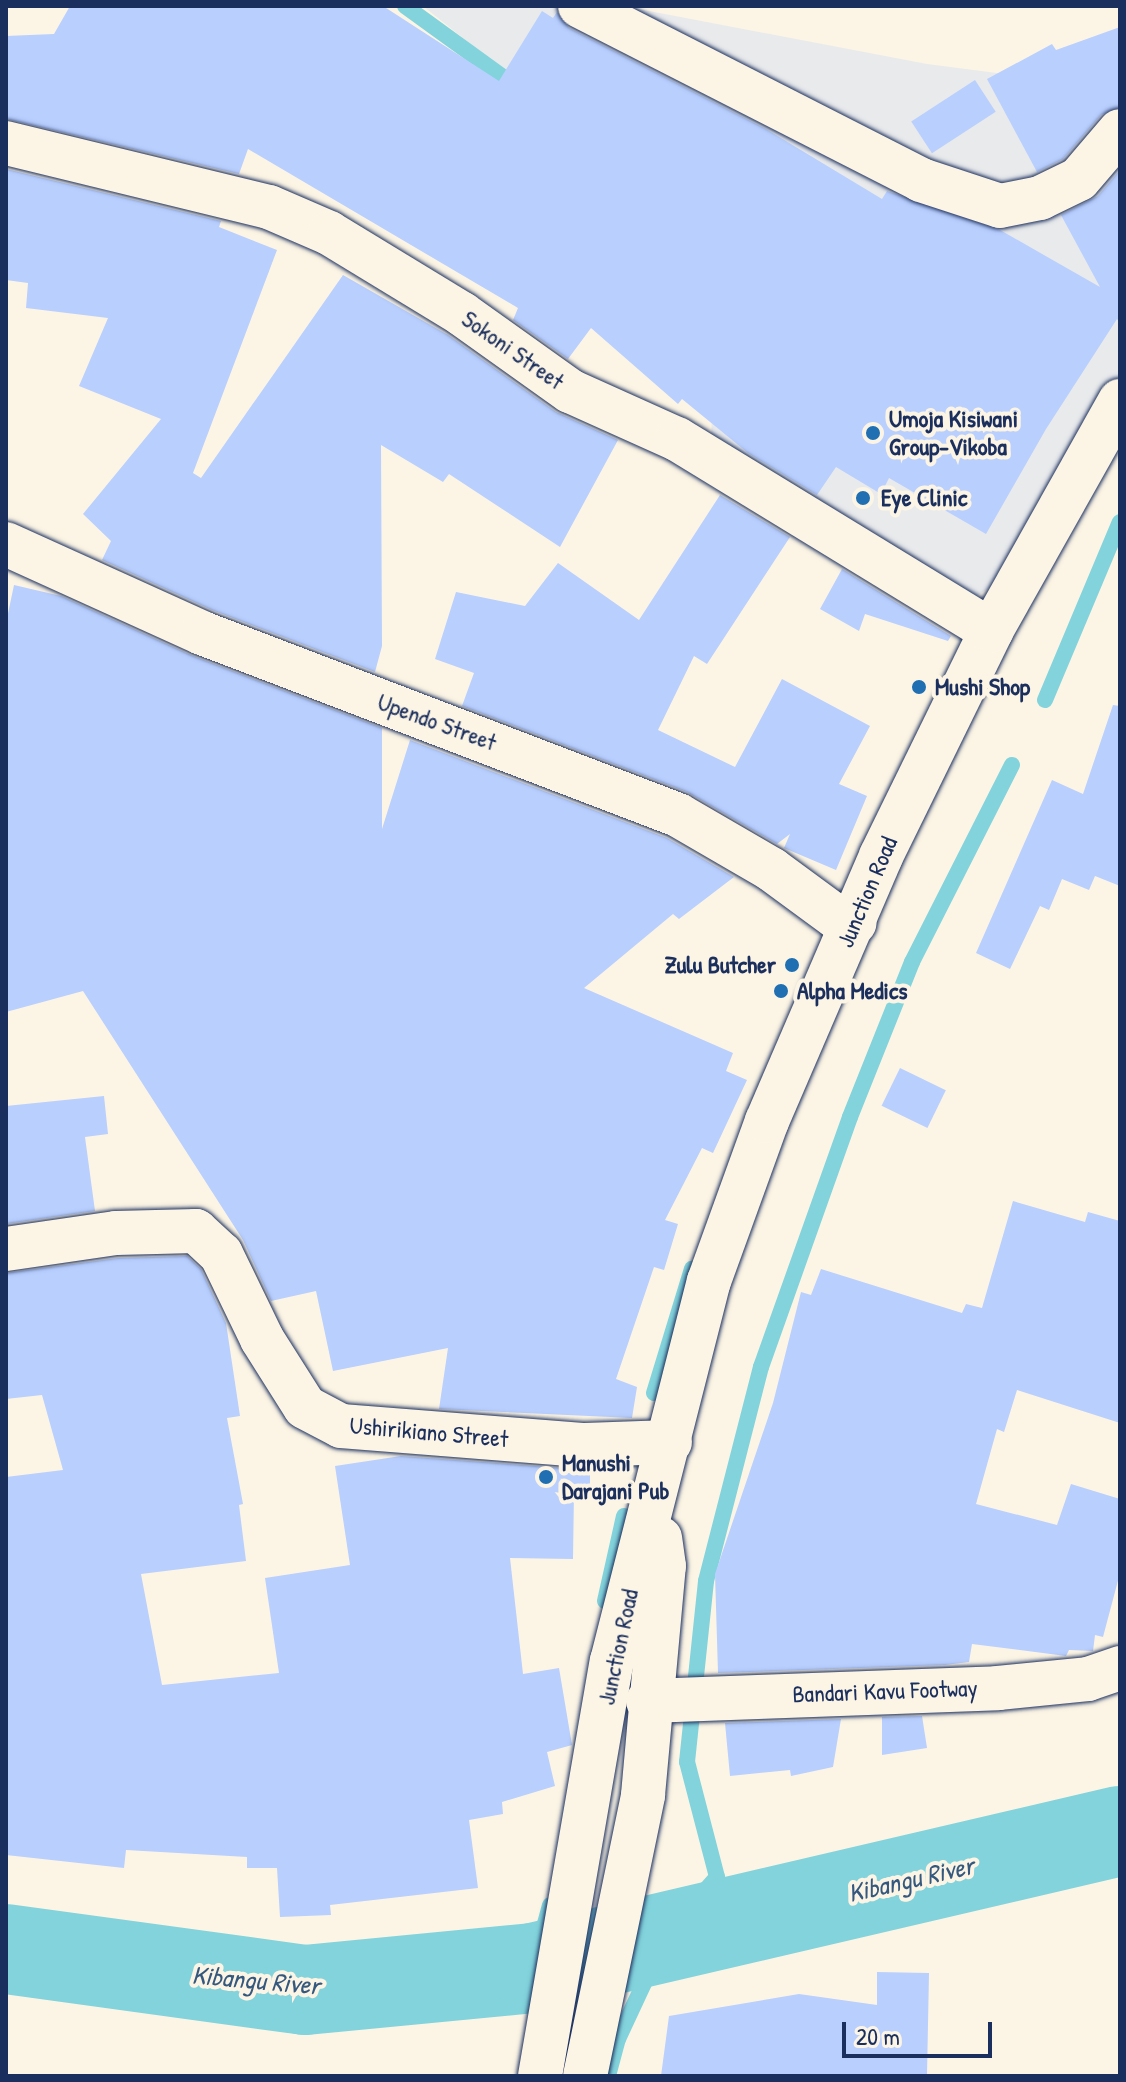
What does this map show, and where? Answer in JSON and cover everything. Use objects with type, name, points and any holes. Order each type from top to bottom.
[{"type":"street","points":[[580,6],[921,180],[1000,206],[1040,198],[1079,179],[1120,131]]},
{"type":"street","name":"Sokoni Street","points":[[6,143],[269,207],[329,233],[462,314],[570,391],[677,439],[991,631]]},
{"type":"street","name":"Junction Road","points":[[544,2056],[612,1661],[714,1267],[767,1121],[855,923],[881,856],[991,631],[1120,401]]},
{"type":"street","name":"Upendo Street","points":[[6,544],[202,633],[678,815],[771,869],[839,919],[855,923]]},
{"type":"street","name":"Ushirikiano Street","points":[[6,1249],[131,1232],[196,1231],[221,1254],[262,1339],[305,1407],[341,1426],[585,1445],[670,1442]]},
{"type":"street","name":"Junction Road","points":[[590,2057],[643,1795],[648,1701],[664,1566],[655,1504]]},
{"type":"street","name":"Bandari Kavu Footway","points":[[648,1701],[998,1688],[1088,1679],[1120,1668]]},
{"type":"shaded area","points":[[423,6],[623,6],[927,64],[1059,81],[1120,66],[1120,378],[1005,577],[974,598],[711,442],[718,249],[554,120],[504,71]]},
{"type":"building","points":[[70,6],[383,6],[499,81],[542,11],[553,18],[557,12],[569,28],[766,129],[882,199],[887,191],[1000,230],[1100,287],[1061,215],[1098,196],[1120,170],[1120,323],[1117,319],[1046,429],[986,534],[889,478],[881,494],[836,467],[817,495],[748,453],[682,399],[678,404],[591,328],[568,359],[513,320],[518,308],[248,149],[239,174],[6,119],[6,36],[54,34]]},
{"type":"building","points":[[1120,27],[1120,107],[1101,115],[1063,159],[1037,172],[987,79],[1052,44],[1056,50]]},
{"type":"building","points":[[975,80],[996,112],[932,153],[911,121]]},
{"type":"building","points":[[6,169],[221,221],[219,227],[277,250],[193,473],[201,478],[343,275],[448,335],[556,412],[618,440],[560,547],[449,474],[443,482],[381,445],[382,646],[375,672],[212,610],[102,560],[111,541],[83,514],[161,419],[79,386],[108,318],[26,308],[28,283],[6,280]]},
{"type":"building","points":[[720,495],[790,537],[707,664],[694,656],[658,730],[735,767],[782,679],[870,726],[839,784],[867,796],[836,870],[784,848],[790,834],[777,844],[687,792],[462,706],[474,673],[435,659],[456,592],[525,606],[558,563],[639,620]]},
{"type":"building","points":[[842,569],[951,636],[948,641],[865,614],[859,631],[820,609]]},
{"type":"building","points":[[14,585],[61,596],[193,656],[382,728],[382,829],[410,740],[667,838],[734,877],[679,919],[673,914],[584,988],[733,1053],[726,1071],[747,1080],[713,1153],[702,1148],[665,1220],[678,1224],[664,1270],[654,1267],[616,1379],[637,1387],[632,1418],[439,1409],[448,1348],[333,1371],[316,1291],[271,1301],[243,1240],[83,991],[6,1012],[6,623]]},
{"type":"building","points":[[1113,705],[1120,706],[1120,886],[1095,876],[1089,890],[1062,879],[1049,910],[1040,906],[1010,969],[976,953],[1052,780],[1083,794]]},
{"type":"building","points":[[900,1068],[946,1090],[927,1128],[882,1106]]},
{"type":"building","points":[[104,1096],[108,1134],[85,1137],[95,1211],[6,1224],[6,1106]]},
{"type":"building","points":[[1013,1201],[1085,1222],[1088,1212],[1120,1221],[1120,1423],[1017,1390],[1004,1432],[997,1429],[976,1504],[1057,1525],[1071,1484],[1120,1499],[1120,1573],[1103,1637],[1095,1635],[1093,1651],[1069,1650],[1066,1656],[972,1644],[969,1662],[945,1665],[718,1673],[715,1574],[773,1403],[801,1292],[811,1295],[821,1269],[962,1313],[966,1304],[982,1308]]},
{"type":"building","points":[[187,1256],[201,1269],[226,1323],[240,1416],[227,1418],[243,1504],[239,1505],[246,1561],[141,1574],[162,1685],[279,1673],[265,1578],[350,1565],[335,1466],[401,1456],[590,1470],[590,1492],[574,1491],[573,1559],[510,1558],[523,1674],[559,1668],[572,1745],[547,1752],[555,1786],[502,1802],[503,1814],[469,1820],[478,1888],[330,1905],[331,1915],[280,1917],[277,1868],[247,1868],[247,1857],[126,1850],[124,1868],[6,1855],[6,1477],[63,1470],[42,1395],[6,1399],[6,1273],[118,1258]]},
{"type":"building","points":[[922,1716],[927,1748],[882,1755],[882,1717]]},
{"type":"building","points":[[841,1719],[833,1767],[791,1776],[790,1770],[730,1776],[725,1723]]},
{"type":"building","points":[[877,1972],[929,1973],[927,2076],[661,2076],[669,2016],[799,1994],[877,2005]]},
{"type":"waterway","points":[[405,6],[517,87]]},
{"type":"waterway","points":[[1045,700],[1120,522]]},
{"type":"waterway","points":[[608,2076],[618,2039],[667,1934],[717,1877],[687,1762],[706,1581],[761,1367],[850,1117],[912,962],[1012,765]]},
{"type":"waterway","points":[[654,1393],[692,1269]]},
{"type":"waterway","points":[[605,1601],[624,1516]]},
{"type":"waterway","name":"Kibangu River","points":[[6,1949],[305,1990],[533,1968],[1120,1831]]},
{"type":"waterway","points":[[533,1968],[550,1905]]},
{"type":"place","name":"Umoja Kisiwani Group-Vikoba","points":[[873,433]]},
{"type":"place","name":"Eye Clinic","points":[[863,498]]},
{"type":"place","name":"Mushi Shop","points":[[919,687]]},
{"type":"place","name":"Zulu Butcher","points":[[792,965]]},
{"type":"place","name":"Alpha Medics","points":[[781,991]]},
{"type":"place","name":"Manushi Darajani Pub","points":[[546,1477]]}]
